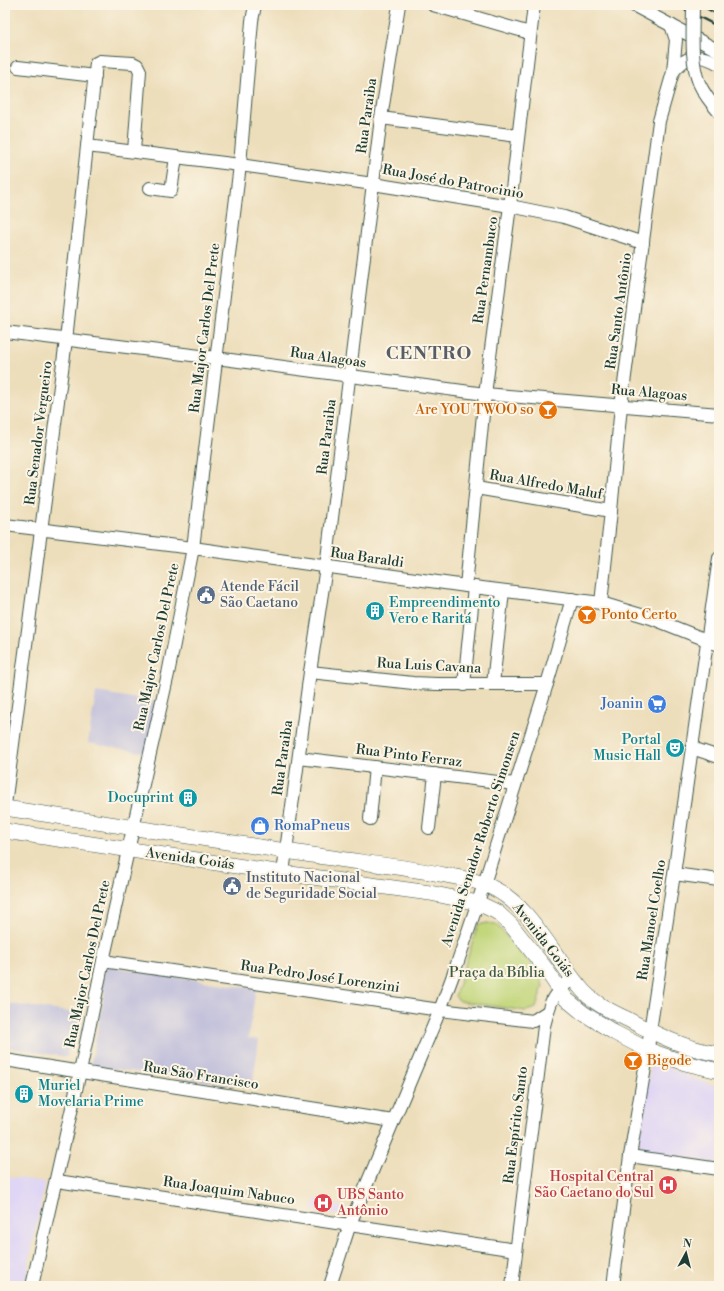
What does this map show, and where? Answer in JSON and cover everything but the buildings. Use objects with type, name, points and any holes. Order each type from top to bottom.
[{"type":"main road","name":"Avenida Goiás","points":[[5,806],[132,831],[211,840],[415,870],[484,884],[506,895],[516,905],[556,953],[580,988],[595,1001],[650,1031],[692,1048],[719,1054]]},
{"type":"main road","name":"Avenida Goiás","points":[[5,831],[283,873],[437,894],[478,903],[497,912],[511,925],[545,968],[566,999],[583,1014],[648,1050],[685,1063],[719,1071]]},
{"type":"street","name":"Rua Major Carlos Del Prete","points":[[32,1286],[168,674],[193,548],[240,165],[252,21],[255,5]]},
{"type":"street","name":"Rua Paraiba","points":[[283,873],[310,672],[326,567],[381,118],[399,5]]},
{"type":"street","points":[[433,5],[530,33]]},
{"type":"street","name":"Rua Pernambuco","points":[[464,685],[476,488],[485,394],[510,206],[534,5]]},
{"type":"street","points":[[633,5],[719,51]]},
{"type":"street","points":[[692,5],[697,78],[704,92],[719,112]]},
{"type":"street","name":"Rua Santo Antônio","points":[[601,603],[612,511],[621,406],[659,121],[673,72],[676,40],[671,25]]},
{"type":"street","points":[[673,72],[678,65],[684,61],[696,57],[708,58],[719,64]]},
{"type":"street","name":"Rua Senador Vergueiro","points":[[5,806],[66,340],[96,63],[102,61],[133,63],[139,67],[140,71],[134,151]]},
{"type":"street","points":[[18,67],[95,76]]},
{"type":"street","points":[[381,118],[518,136]]},
{"type":"street","name":"Rua José do Patrocinio","points":[[87,146],[240,165],[510,206],[564,217],[643,243]]},
{"type":"street","points":[[150,188],[171,191],[176,157]]},
{"type":"street","name":"Rua Alagoas","points":[[5,332],[216,358],[485,394],[719,414]]},
{"type":"street","name":"Rua Alfredo Maluf","points":[[476,488],[612,511]]},
{"type":"street","name":"Rua Baraldi","points":[[5,525],[193,548],[470,587],[601,603],[651,618],[713,643]]},
{"type":"street","name":"Rua Manoel Coelho","points":[[613,1286],[630,1156],[648,1050],[692,748],[713,643],[719,558]]},
{"type":"street","points":[[493,684],[503,591]]},
{"type":"street","name":"Avenida Senador Roberto Simonsen","points":[[330,1286],[350,1224],[440,1010],[478,903],[547,684],[572,599]]},
{"type":"street","name":"Rua Luis Cavana","points":[[310,672],[413,683],[464,685],[547,684]]},
{"type":"street","points":[[692,748],[719,757]]},
{"type":"street","name":"Rua Pinto Ferraz","points":[[298,758],[515,784]]},
{"type":"street","points":[[370,819],[375,767]]},
{"type":"street","points":[[430,828],[435,774]]},
{"type":"street","points":[[674,874],[719,880]]},
{"type":"street","name":"Rua Pedro José Lorenzini","points":[[103,961],[440,1010],[486,1014],[533,1021]]},
{"type":"street","name":"Rua Espírito Santo","points":[[512,1286],[543,1033],[553,996],[573,978]]},
{"type":"street","points":[[543,1033],[533,1021],[548,1012]]},
{"type":"street","name":"Rua São Francisco","points":[[5,1060],[393,1121]]},
{"type":"street","points":[[630,1156],[719,1169]]},
{"type":"street","name":"Rua Joaquim Nabuco","points":[[56,1181],[516,1250]]},
{"type":"shaded area","points":[[96,692],[156,702],[147,753],[88,743]]},
{"type":"shaded area","points":[[106,966],[256,989],[248,1038],[259,1040],[252,1088],[93,1066],[91,1062],[105,991],[101,989]]},
{"type":"shaded area","points":[[5,1003],[83,1014],[80,1037],[70,1036],[67,1057],[5,1047]]},
{"type":"shaded area","points":[[652,1059],[685,1075],[719,1087],[719,1163],[637,1152]]},
{"type":"shaded area","points":[[5,1176],[45,1182],[25,1284],[5,1282]]},
{"type":"shaded area","name":"UBS Santo Antônio","points":[[315,1198],[349,1209],[343,1216],[312,1211]]},
{"type":"green space","name":"Praça da Bíblia","points":[[487,923],[496,924],[540,975],[543,986],[536,1008],[526,1011],[459,1001],[455,996],[478,925]]},
{"type":"railway","points":[[676,5],[719,27]]},
{"type":"railway","points":[[700,5],[719,15]]},
{"type":"place","name":"Are YOU TWOO so","points":[[548,410]]},
{"type":"place","name":"Atende Fácil São Caetano","points":[[206,595]]},
{"type":"place","name":"Empreendimento Vero e Raritá","points":[[375,611]]},
{"type":"place","name":"Ponto Certo","points":[[587,615]]},
{"type":"place","name":"Joanin","points":[[657,704]]},
{"type":"place","name":"Portal Music Hall","points":[[675,748]]},
{"type":"place","name":"Docuprint","points":[[188,798]]},
{"type":"place","name":"RomaPneus","points":[[260,826]]},
{"type":"place","name":"Instituto Nacional de Seguridade Social","points":[[232,886]]},
{"type":"place","name":"Bigode","points":[[633,1061]]},
{"type":"place","name":"Muriel Movelaria Prime","points":[[24,1094]]},
{"type":"place","name":"Hospital Central São Caetano do Sul","points":[[668,1185]]},
{"type":"place","name":"UBS Santo Antônio","points":[[323,1203]]},
{"type":"district","name":"CENTRO","points":[[429,353]]}]
